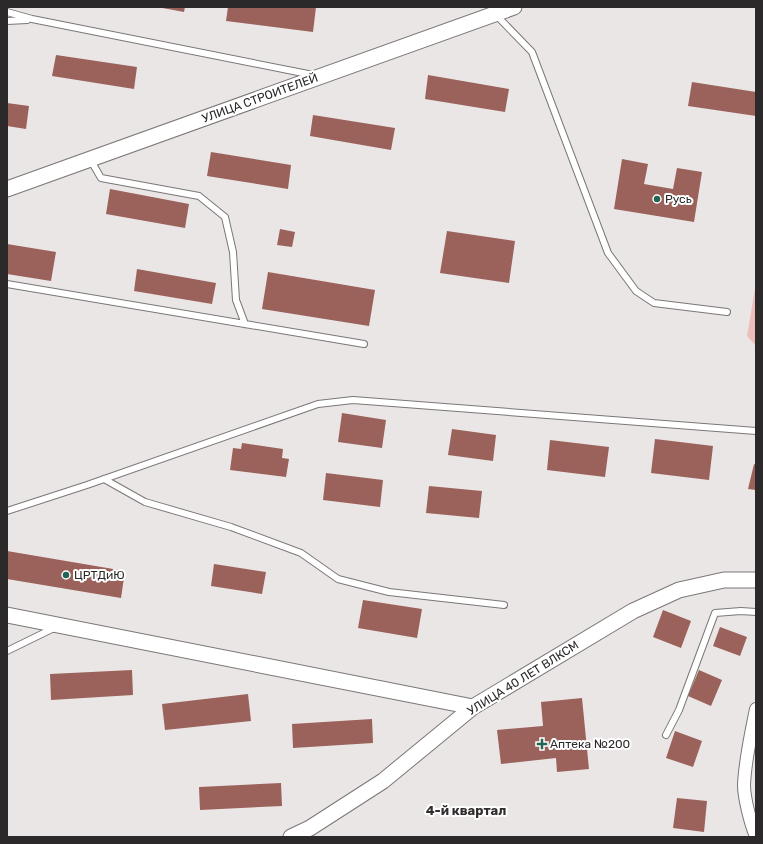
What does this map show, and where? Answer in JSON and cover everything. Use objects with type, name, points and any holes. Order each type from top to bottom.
[{"type":"street","name":"УЛИЦА СТРОИТЕЛЕЙ","points":[[7,189],[514,7]]},
{"type":"street","name":"УЛИЦА 40 ЛЕТ ВЛКСМ","points":[[291,837],[310,828],[382,781],[473,707],[633,611],[680,590],[724,580],[756,580]]},
{"type":"street","points":[[7,615],[473,707]]},
{"type":"street","points":[[756,709],[748,752],[744,787],[752,826],[756,836]]},
{"type":"lane","points":[[7,12],[32,19],[320,76]]},
{"type":"lane","points":[[495,14],[532,52],[608,253],[636,291],[654,303],[727,312]]},
{"type":"lane","points":[[7,22],[32,19]]},
{"type":"lane","points":[[90,159],[101,178],[199,196],[225,217],[233,252],[236,300],[245,324]]},
{"type":"lane","points":[[7,284],[364,344]]},
{"type":"lane","points":[[7,512],[318,404],[353,400],[756,431]]},
{"type":"lane","points":[[104,479],[145,502],[231,527],[301,553],[338,579],[389,592],[504,605]]},
{"type":"lane","points":[[666,735],[679,710],[715,613],[741,611],[756,612]]},
{"type":"lane","points":[[7,651],[62,625]]},
{"type":"shaded area","points":[[756,283],[756,346],[747,336]]},
{"type":"building","points":[[157,7],[185,7],[184,12]]},
{"type":"building","points":[[228,7],[316,7],[313,32],[226,21]]},
{"type":"building","points":[[56,55],[137,67],[134,89],[52,76]]},
{"type":"building","points":[[428,75],[509,89],[505,112],[425,99]]},
{"type":"building","points":[[692,82],[756,92],[756,116],[688,106]]},
{"type":"building","points":[[7,103],[29,106],[26,129],[7,126]]},
{"type":"building","points":[[313,115],[395,128],[391,150],[310,136]]},
{"type":"building","points":[[211,152],[291,165],[288,189],[207,176]]},
{"type":"building","name":"Русь","points":[[622,159],[648,164],[644,184],[673,189],[677,168],[702,172],[694,222],[614,209]]},
{"type":"building","points":[[110,189],[189,204],[185,228],[106,214]]},
{"type":"building","points":[[280,229],[295,232],[292,247],[277,245]]},
{"type":"building","points":[[447,231],[515,241],[509,283],[440,273]]},
{"type":"building","points":[[7,244],[56,252],[51,281],[7,274]]},
{"type":"building","points":[[137,269],[216,283],[212,304],[134,291]]},
{"type":"building","points":[[268,272],[375,290],[369,326],[262,309]]},
{"type":"building","points":[[342,413],[386,420],[382,448],[338,442]]},
{"type":"building","points":[[452,429],[496,435],[493,461],[448,455]]},
{"type":"building","points":[[655,439],[713,446],[709,480],[651,473]]},
{"type":"building","points":[[550,440],[609,447],[605,477],[547,470]]},
{"type":"building","points":[[242,443],[283,449],[282,458],[289,459],[286,477],[230,470],[233,448],[241,449]]},
{"type":"building","points":[[754,464],[756,465],[756,490],[748,489]]},
{"type":"building","points":[[326,473],[383,480],[380,507],[323,500]]},
{"type":"building","points":[[429,486],[482,491],[479,518],[426,513]]},
{"type":"building","name":"ЦРТДиЮ","points":[[7,551],[125,571],[121,598],[7,579]]},
{"type":"building","points":[[214,564],[266,572],[262,594],[211,586]]},
{"type":"building","points":[[363,600],[422,609],[417,638],[358,628]]},
{"type":"building","points":[[663,610],[691,621],[681,648],[653,637]]},
{"type":"building","points":[[720,627],[747,637],[740,656],[713,646]]},
{"type":"building","points":[[132,670],[133,695],[51,700],[50,674]]},
{"type":"building","points":[[699,670],[722,680],[711,706],[688,696]]},
{"type":"building","points":[[248,694],[251,721],[165,730],[162,704]]},
{"type":"building","name":"Аптека №200","points":[[582,698],[589,769],[557,772],[556,758],[501,764],[497,730],[543,726],[541,702]]},
{"type":"building","points":[[372,719],[373,743],[293,748],[292,724]]},
{"type":"building","points":[[675,731],[702,741],[693,767],[666,758]]},
{"type":"building","points":[[281,783],[282,806],[200,810],[199,787]]},
{"type":"building","points":[[677,798],[707,801],[704,832],[673,828]]},
{"type":"place","name":"Русь","points":[[657,199]]},
{"type":"place","name":"ЦРТДиЮ","points":[[66,575]]},
{"type":"place","name":"Аптека №200","points":[[542,744]]},
{"type":"district","name":"4-й квартал","points":[[466,810]]}]
